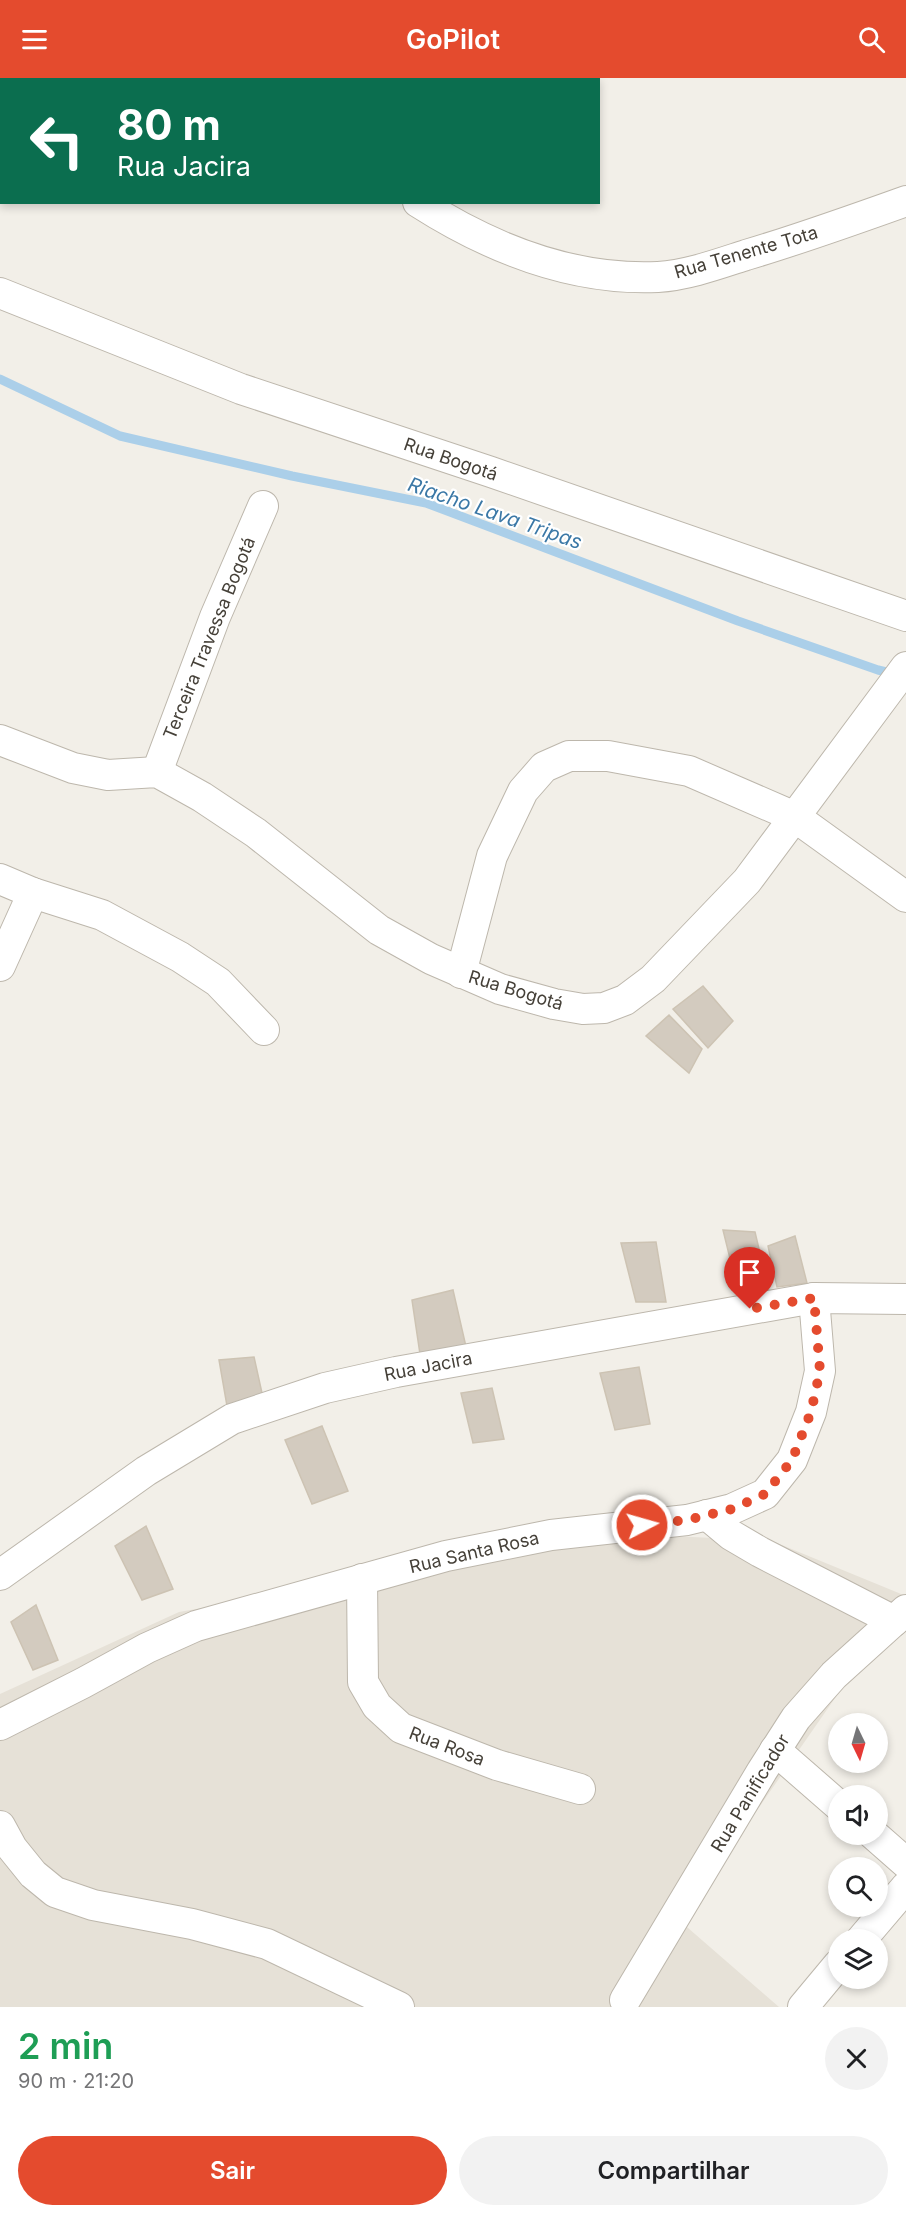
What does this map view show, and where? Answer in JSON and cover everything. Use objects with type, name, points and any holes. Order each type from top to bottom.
[{"type":"street","name":"Rua Tenente Tota","points":[[421,204],[441,218],[493,244],[543,263],[603,275],[659,277],[702,269],[906,201]]},
{"type":"street","name":"Rua Bogotá","points":[[0,293],[241,389],[491,472],[906,616]]},
{"type":"street","name":"Terceira Travessa Bogotá","points":[[157,772],[215,617],[263,506]]},
{"type":"street","name":"Rua Bogotá","points":[[157,772],[202,797],[256,833],[379,930],[461,973],[500,989],[584,1010],[604,1008],[626,1000],[653,979],[747,881],[906,668]]},
{"type":"street","points":[[0,740],[73,768],[108,775],[157,772]]},
{"type":"street","points":[[461,973],[492,856],[523,791],[543,767],[569,756],[608,756],[689,771],[795,817],[906,897]]},
{"type":"street","points":[[0,879],[33,893],[102,915],[180,957],[218,982],[264,1030]]},
{"type":"street","points":[[0,966],[33,893]]},
{"type":"street","name":"Rua Jacira","points":[[0,1575],[146,1471],[232,1419],[325,1388],[396,1372],[814,1298],[906,1299]]},
{"type":"street","name":"Rua Santa Rosa","points":[[0,1725],[147,1648],[196,1626],[446,1556],[551,1535],[687,1520],[732,1509],[765,1494],[792,1460],[811,1412],[820,1371],[814,1298]]},
{"type":"street","points":[[707,1515],[732,1535],[760,1552],[833,1587],[900,1615]]},
{"type":"street","name":"Rua Rosa","points":[[362,1579],[363,1682],[377,1706],[401,1728],[497,1765],[580,1789]]},
{"type":"street","name":"Rua Panificador","points":[[625,2001],[796,1718],[834,1675],[900,1615]]},
{"type":"street","points":[[775,1750],[828,1795]]},
{"type":"street","points":[[0,1826],[12,1848],[33,1874],[55,1892],[93,1905],[192,1924],[267,1944],[399,2007]]},
{"type":"street","points":[[886,1845],[906,1863]]},
{"type":"street","points":[[870,1929],[906,1887]]},
{"type":"street","points":[[803,2007],[828,1977]]},
{"type":"shaded area","points":[[631,1534],[772,1541],[906,1596],[680,1921],[779,2007],[0,2007],[0,1694],[179,1612]]},
{"type":"building","points":[[703,986],[733,1021],[708,1048],[673,1009]]},
{"type":"building","points":[[669,1015],[702,1049],[689,1073],[646,1036]]},
{"type":"building","points":[[723,1230],[755,1232],[769,1291],[739,1295]]},
{"type":"building","points":[[795,1236],[807,1283],[777,1287],[768,1246]]},
{"type":"building","points":[[656,1242],[666,1302],[636,1302],[621,1243]]},
{"type":"building","points":[[453,1290],[467,1351],[420,1354],[412,1300]]},
{"type":"building","points":[[254,1357],[262,1393],[227,1406],[219,1360]]},
{"type":"building","points":[[639,1367],[650,1424],[615,1430],[600,1373]]},
{"type":"building","points":[[492,1388],[504,1439],[473,1443],[461,1393]]},
{"type":"building","points":[[322,1426],[348,1491],[312,1504],[285,1440]]},
{"type":"building","points":[[146,1526],[173,1589],[142,1600],[115,1546]]},
{"type":"building","points":[[36,1605],[58,1660],[33,1670],[11,1622]]},
{"type":"waterway","name":"Riacho Lava Tripas","points":[[0,379],[120,436],[292,476],[426,503],[738,621],[895,674]]},
{"type":"route","points":[[642,1525],[687,1520],[732,1509],[765,1494],[792,1460],[811,1412],[820,1371],[814,1298],[750,1309]]}]
